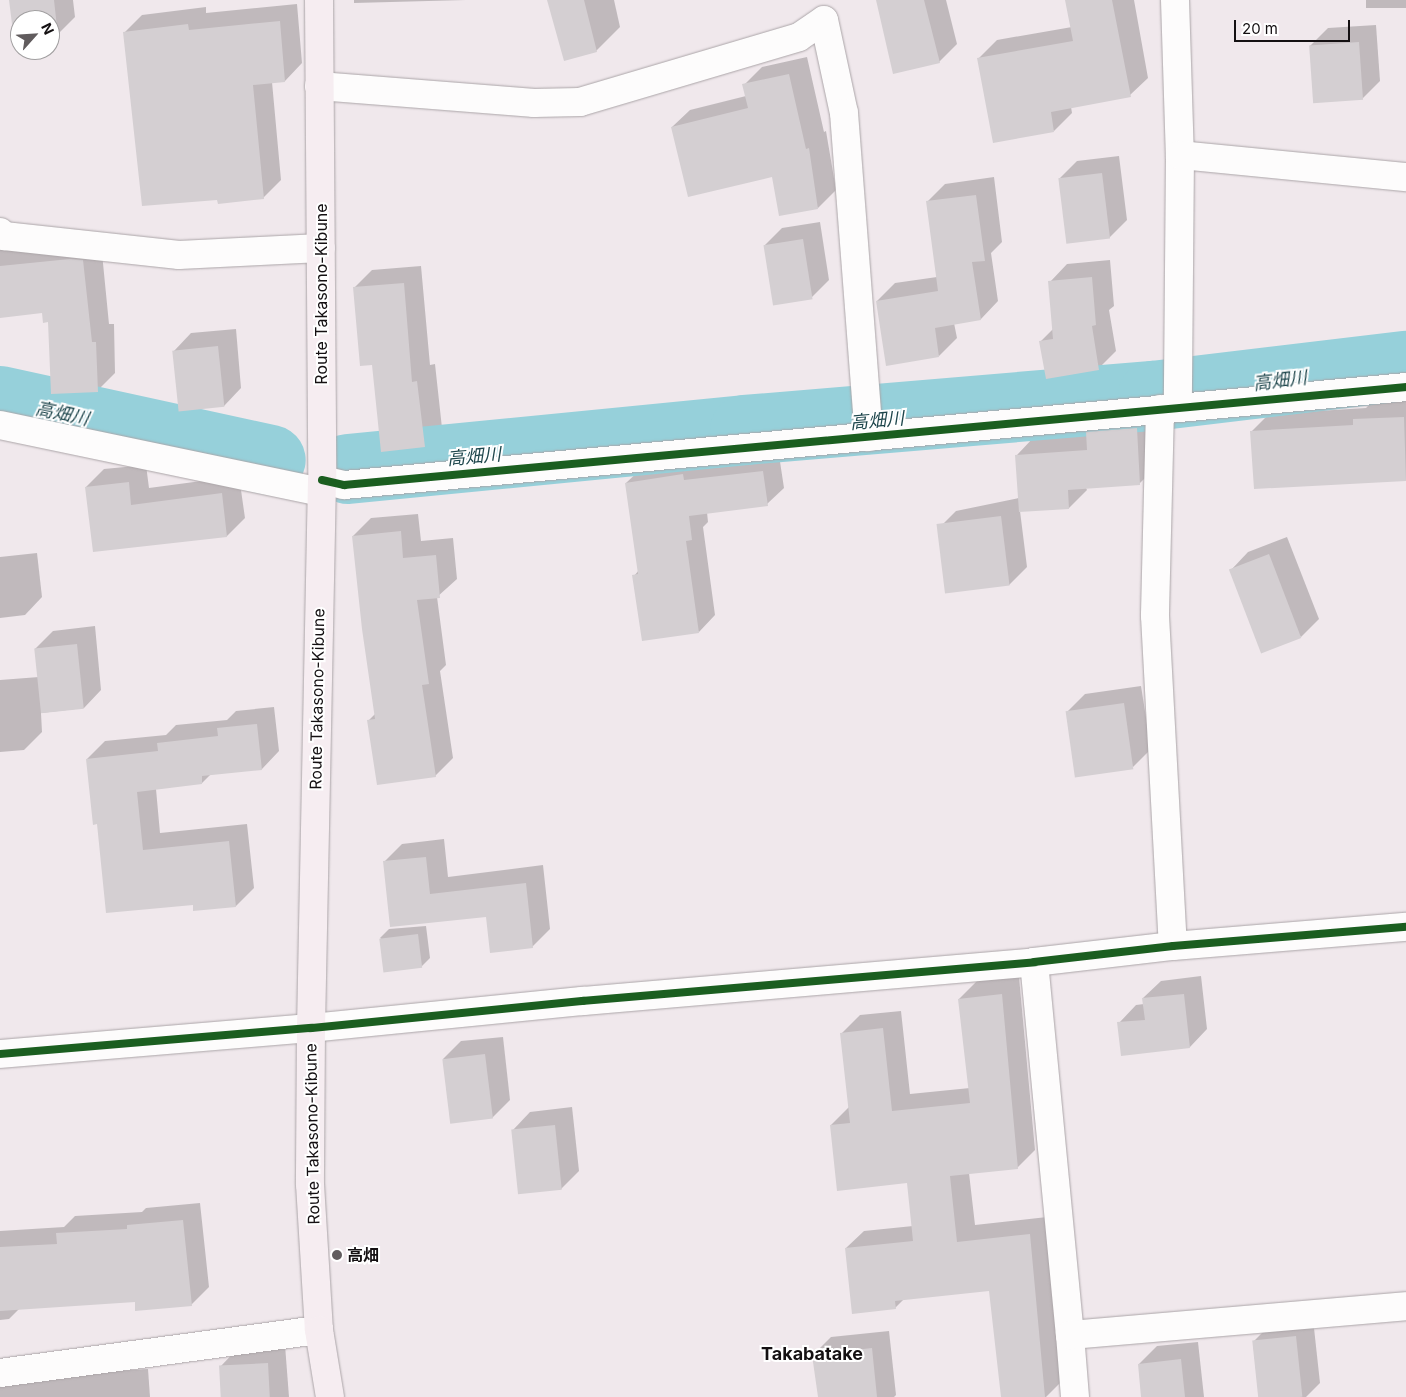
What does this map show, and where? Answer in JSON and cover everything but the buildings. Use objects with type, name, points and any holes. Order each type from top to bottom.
[{"type":"main road","name":"Route Takasono-Kibune","points":[[319,0],[321,486],[310,1184],[319,1330],[330,1397]]},
{"type":"street","points":[[1173,946],[1155,616],[1174,400],[1180,155],[1175,0]]},
{"type":"street","points":[[318,86],[534,103],[580,102],[800,37],[831,10]]},
{"type":"street","points":[[831,10],[844,113],[868,424]]},
{"type":"street","points":[[1180,155],[1406,176]]},
{"type":"street","points":[[0,232],[4,236],[179,255],[321,248]]},
{"type":"street","points":[[0,425],[321,486],[344,485],[868,424],[1174,400],[1406,387]]},
{"type":"street","points":[[0,1054],[311,1028],[573,1002],[1034,962],[1173,946],[1406,927]]},
{"type":"street","points":[[1034,962],[1070,1335],[1074,1397]]},
{"type":"street","points":[[1070,1335],[1406,1306]]},
{"type":"street","points":[[0,1373],[319,1330]]},
{"type":"waterway","name":"高畑川","points":[[348,469],[745,430],[1153,396],[1406,366]]},
{"type":"waterway","name":"高畑川","points":[[0,401],[271,460]]},
{"type":"cycle path","points":[[322,480],[344,485],[1406,387]]},
{"type":"cycle path","points":[[0,1054],[311,1028],[583,1001],[1034,962],[1173,946],[1406,927]]},
{"type":"place","name":"高畑","points":[[337,1255]]},
{"type":"district","name":"Takabatake","points":[[812,1354]]}]
